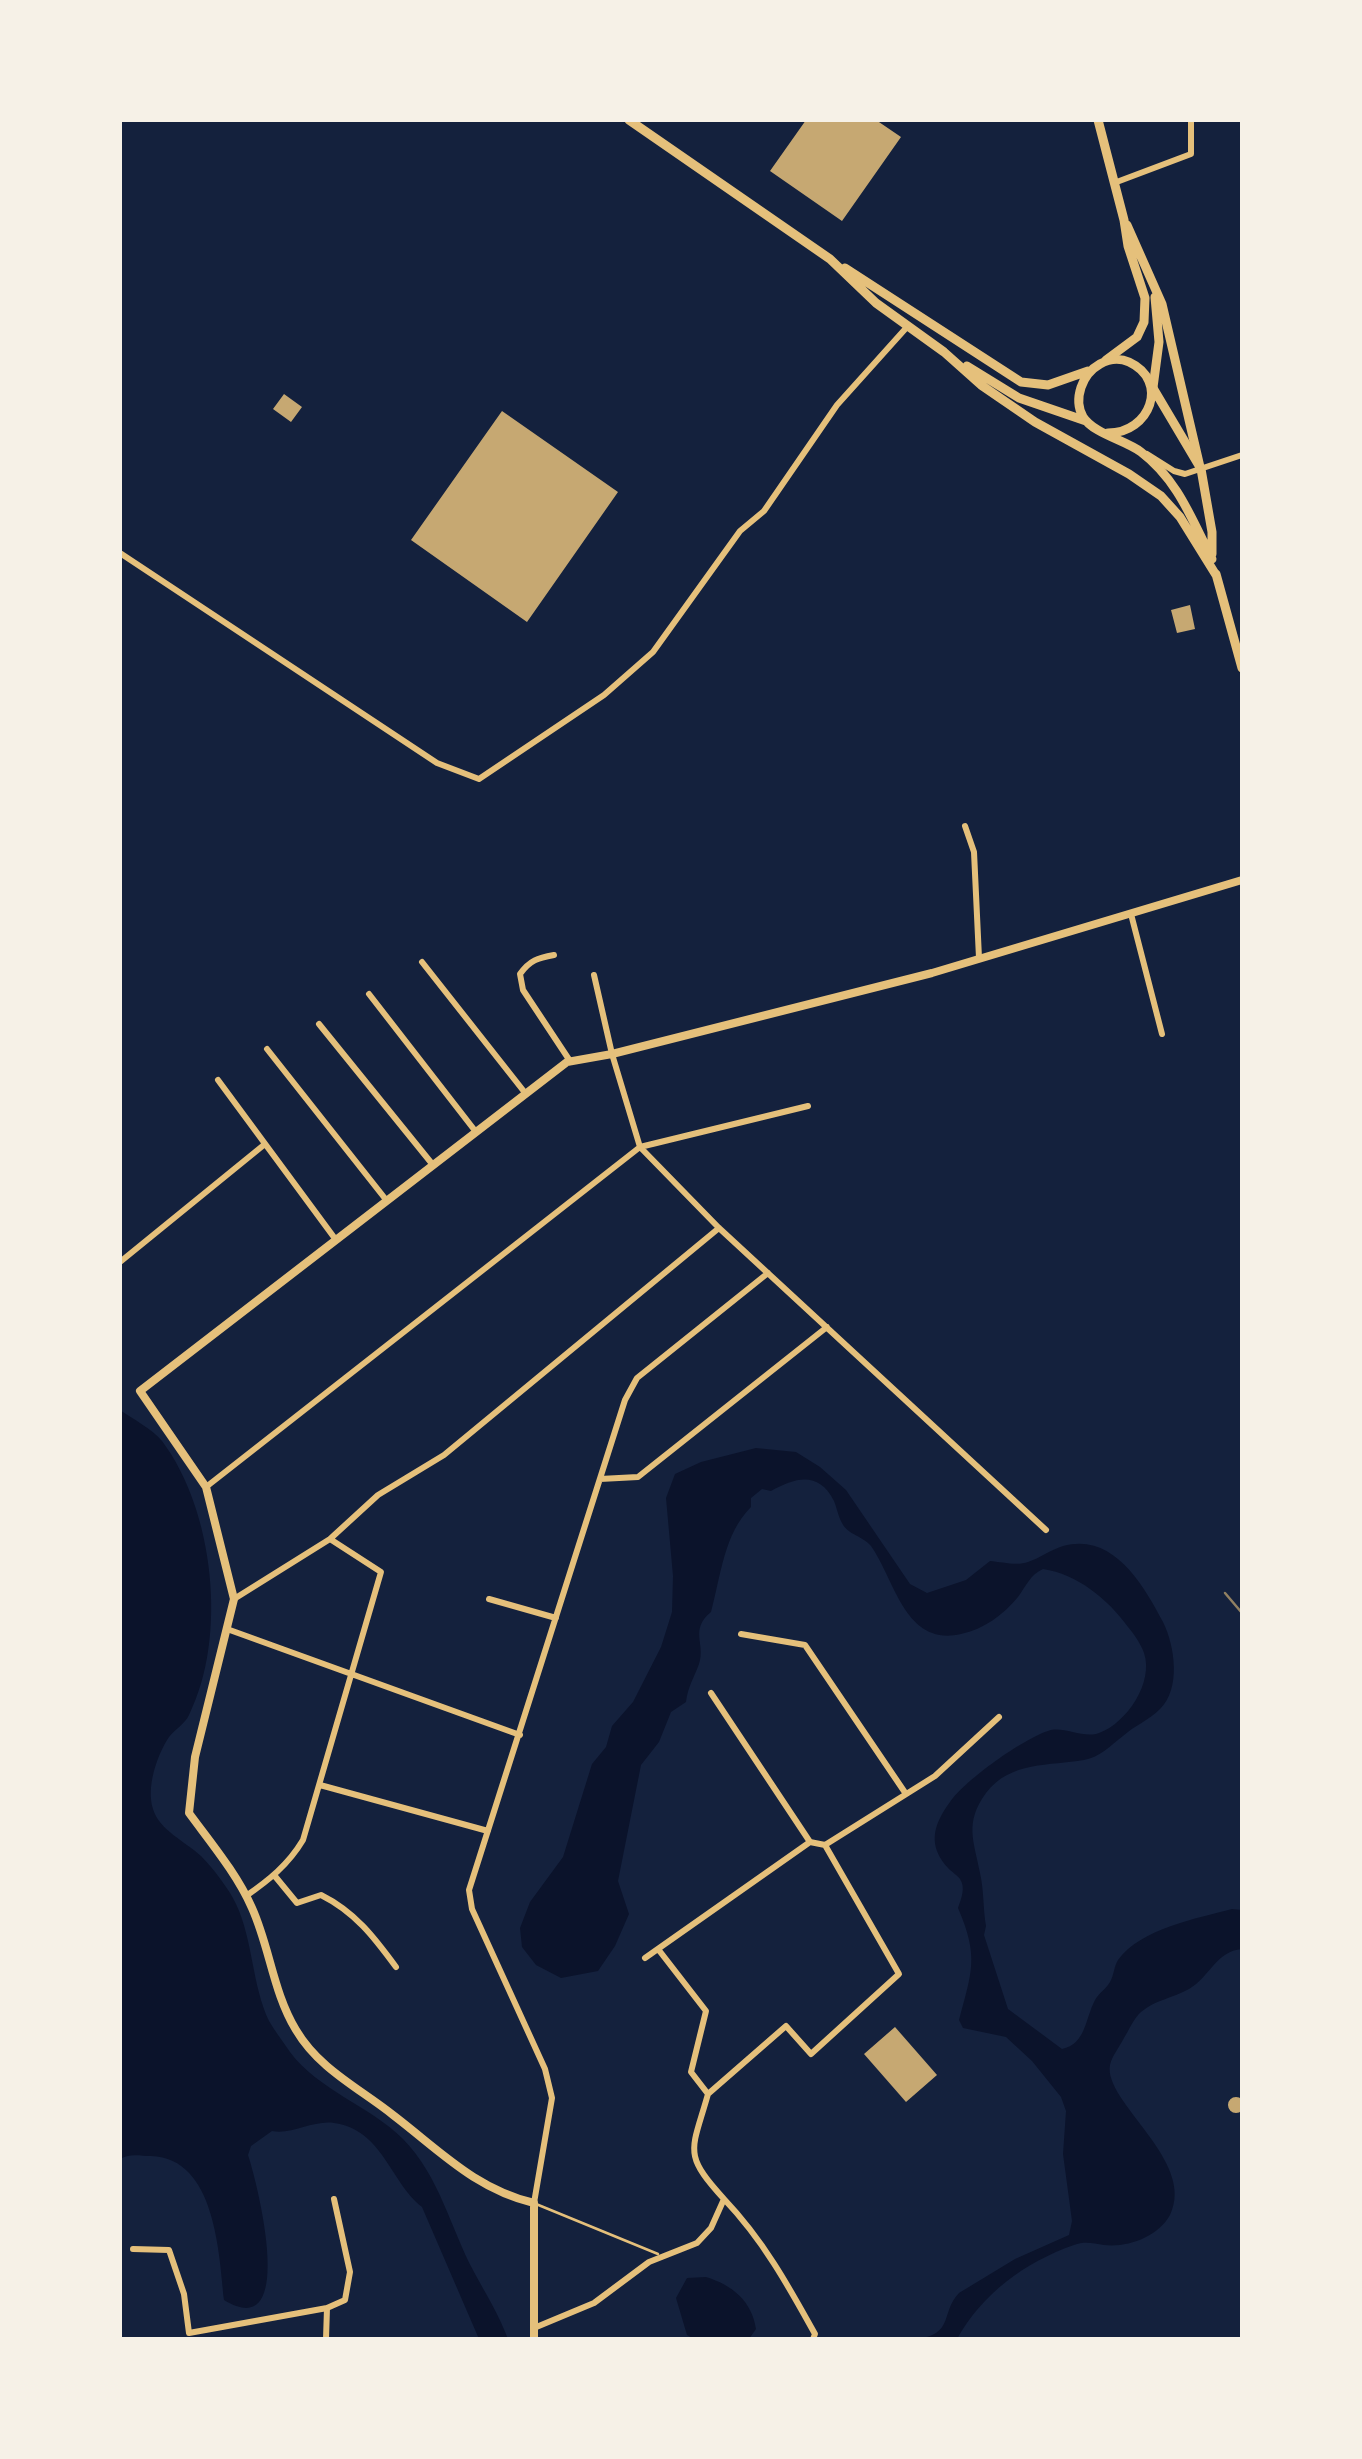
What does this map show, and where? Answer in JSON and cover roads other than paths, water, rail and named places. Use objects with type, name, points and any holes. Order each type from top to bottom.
[{"type":"main road","points":[[629,120],[830,259],[1021,382],[1048,384],[1092,370],[1137,337],[1145,311],[1145,298],[1133,266],[1098,120]]},
{"type":"main road","points":[[1124,220],[1138,242],[1162,304],[1200,453],[1212,532],[1212,559],[1238,635],[1242,668]]},
{"type":"main road","points":[[830,259],[906,327],[944,352],[1019,398],[1086,421],[1142,453],[1176,488],[1212,559]]},
{"type":"main road","points":[[1108,433],[1134,427],[1146,414],[1153,394],[1158,342],[1154,286]]},
{"type":"main road","points":[[906,327],[914,311]]},
{"type":"main road","points":[[944,352],[981,385],[1035,422],[1161,496],[1180,517],[1216,576]]},
{"type":"main road","points":[[1103,362],[1129,362],[1147,378],[1200,469]]},
{"type":"main road","points":[[1086,421],[1081,412],[1080,392],[1092,370]]},
{"type":"street","points":[[1114,184],[1192,154],[1191,120]]},
{"type":"street","points":[[120,553],[438,762],[479,779],[604,695],[653,652],[740,532],[764,511],[837,405],[906,327]]},
{"type":"street","points":[[1142,453],[1180,473],[1242,455]]},
{"type":"street","points":[[965,826],[974,852],[980,958]]},
{"type":"street","points":[[534,2204],[515,2199],[458,2169],[393,2114],[333,2073],[298,2034],[281,2002],[253,1909],[189,1813],[195,1757],[234,1599],[206,1487],[140,1391],[570,1061],[612,1054],[980,958],[1242,880]]},
{"type":"street","points":[[1131,914],[1162,1034]]},
{"type":"street","points":[[554,956],[536,958],[520,974],[523,990],[570,1061]]},
{"type":"street","points":[[422,962],[526,1094]]},
{"type":"street","points":[[594,975],[612,1054],[640,1147],[719,1228],[1046,1530]]},
{"type":"street","points":[[368,994],[476,1132]]},
{"type":"street","points":[[318,1024],[432,1166]]},
{"type":"street","points":[[267,1049],[386,1201]]},
{"type":"street","points":[[218,1080],[336,1240]]},
{"type":"street","points":[[206,1487],[640,1147],[808,1106]]},
{"type":"street","points":[[120,1262],[265,1144]]},
{"type":"street","points":[[234,1599],[330,1539],[378,1495],[444,1455],[719,1228]]},
{"type":"street","points":[[724,2199],[711,2228],[697,2243],[650,2262],[594,2302],[534,2334],[534,2204],[552,2098],[545,2069],[472,1909],[468,1890],[625,1400],[636,1378],[768,1272]]},
{"type":"street","points":[[600,1478],[638,1477],[828,1326]]},
{"type":"street","points":[[246,1896],[292,1858],[303,1840],[382,1572],[330,1539]]},
{"type":"street","points":[[489,1599],[556,1618]]},
{"type":"street","points":[[226,1629],[520,1735]]},
{"type":"street","points":[[741,1634],[805,1645],[906,1794]]},
{"type":"street","points":[[711,1693],[810,1842]]},
{"type":"street","points":[[646,1958],[810,1842],[825,1844],[935,1776],[999,1717]]},
{"type":"street","points":[[320,1786],[488,1832]]},
{"type":"street","points":[[813,2339],[815,2334],[775,2262],[750,2226],[698,2170],[693,2156],[708,2094],[786,2026],[811,2054],[899,1974],[825,1844]]},
{"type":"street","points":[[274,1875],[297,1902],[321,1894],[346,1908],[372,1934],[396,1968]]},
{"type":"street","points":[[658,1949],[706,2010],[691,2072],[708,2094]]},
{"type":"street","points":[[133,2249],[169,2250],[184,2294],[189,2333],[327,2308],[345,2300],[350,2272],[334,2200]]},
{"type":"street","points":[[326,2339],[327,2308]]},
{"type":"lane","points":[[534,2204],[664,2257]]},
{"type":"water","points":[[120,1410],[158,1437],[180,1469],[204,1537],[210,1575],[209,1649],[201,1684],[187,1718],[160,1753],[152,1781],[153,1809],[167,1829],[206,1861],[233,1898],[246,1932],[263,2007],[290,2052],[315,2077],[390,2127],[416,2154],[508,2339],[479,2339],[422,2207],[375,2146],[351,2128],[326,2123],[272,2131],[251,2146],[248,2155],[268,2256],[267,2282],[260,2301],[247,2308],[224,2300],[210,2212],[189,2173],[173,2161],[151,2156],[120,2159]]},
{"type":"water","points":[[756,1448],[796,1452],[820,1467],[846,1490],[910,1584],[927,1593],[966,1580],[990,1561],[1024,1563],[1063,1546],[1081,1544],[1097,1547],[1124,1565],[1163,1622],[1174,1667],[1171,1690],[1160,1709],[1095,1756],[1007,1775],[979,1804],[973,1832],[982,1886],[984,1935],[1008,2009],[1062,2049],[1070,2046],[1080,2036],[1095,2000],[1128,1949],[1170,1926],[1232,1909],[1242,1910],[1242,1949],[1219,1959],[1189,1989],[1141,2012],[1110,2065],[1120,2096],[1171,2174],[1175,2195],[1165,2223],[1132,2243],[1081,2243],[1022,2270],[992,2294],[957,2339],[915,2339],[928,2337],[941,2328],[959,2293],[1015,2259],[1069,2235],[1072,2221],[1063,2154],[1066,2111],[1061,2097],[1006,2037],[963,2028],[959,2020],[970,1976],[971,1952],[958,1908],[962,1882],[937,1852],[936,1827],[957,1793],[1024,1742],[1054,1730],[1099,1733],[1119,1720],[1136,1700],[1145,1676],[1144,1653],[1133,1633],[1101,1598],[1068,1576],[1043,1569],[1006,1610],[985,1625],[961,1634],[927,1631],[904,1608],[871,1546],[845,1527],[828,1491],[806,1480],[789,1482],[771,1491],[762,1489],[751,1498],[751,1507],[729,1542],[711,1612],[699,1631],[701,1657],[686,1702],[671,1712],[659,1742],[641,1765],[618,1881],[629,1914],[615,1946],[598,1971],[561,1978],[536,1965],[522,1947],[520,1928],[530,1902],[563,1857],[592,1764],[606,1747],[612,1726],[633,1702],[661,1647],[672,1612],[666,1498],[675,1474],[701,1462]]},
{"type":"water","points":[[706,2277],[732,2290],[745,2302],[756,2329],[749,2339],[694,2339],[687,2335],[676,2298],[687,2278]]},
{"type":"railway","points":[[1225,1593],[1242,1613]]}]
